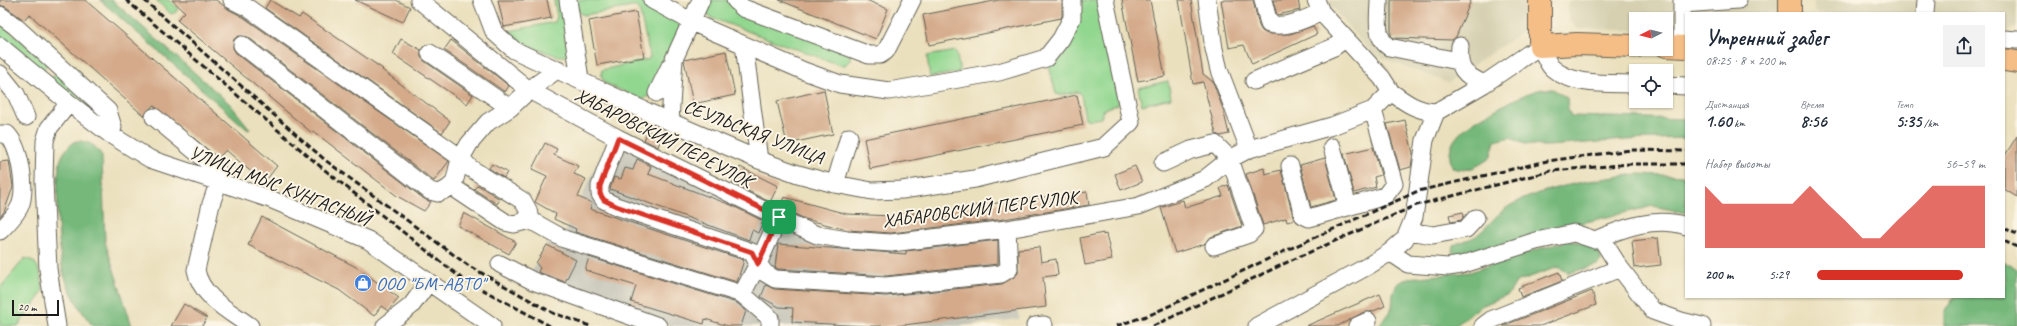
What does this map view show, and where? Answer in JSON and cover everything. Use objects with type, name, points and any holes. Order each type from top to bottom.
[{"type":"main road","points":[[1540,0],[1540,46],[1577,44],[1629,46]]},
{"type":"main road","points":[[1790,0],[1790,12]]},
{"type":"main road","points":[[2005,60],[2017,62]]},
{"type":"street","points":[[232,0],[248,8],[461,158],[470,168],[523,201],[528,210],[530,220]]},
{"type":"street","name":"ХАБАРОВСКИЙ ПЕРЕУЛОК","points":[[419,0],[529,90],[566,111],[817,235],[847,240],[890,243],[1007,229],[1138,206],[1205,180],[1230,159],[1249,149],[1332,126],[1373,110],[1391,92]]},
{"type":"street","name":"СЕУЛЬСКАЯ УЛИЦА","points":[[482,0],[494,32],[514,50],[759,160],[798,174],[835,184],[872,191],[902,190],[974,179],[1099,148],[1109,144],[1131,122],[1105,0]]},
{"type":"street","points":[[568,0],[580,79]]},
{"type":"street","points":[[652,0],[692,22],[840,84],[889,91],[999,72],[1046,58],[1061,38],[1072,18],[1072,0]]},
{"type":"street","points":[[657,93],[692,22],[701,0]]},
{"type":"street","points":[[735,0],[743,8],[869,55],[880,55],[886,51],[912,0]]},
{"type":"street","points":[[1207,0],[1214,49],[1219,70],[1249,149]]},
{"type":"street","points":[[1263,0],[1269,24],[1277,26],[1306,19],[1319,6],[1345,39],[1382,78],[1391,92],[1411,107],[1425,111],[1436,112],[1484,84],[1540,46],[1551,67],[1571,78],[1587,82],[1629,84]]},
{"type":"street","points":[[1379,0],[1379,37],[1383,43],[1389,47],[1459,53],[1464,74],[1484,84]]},
{"type":"street","points":[[1676,47],[1679,1],[1738,0]]},
{"type":"street","points":[[1925,12],[1926,0]]},
{"type":"street","points":[[0,14],[108,111],[113,127],[111,136]]},
{"type":"street","points":[[1254,81],[1334,47],[1345,39]]},
{"type":"street","points":[[2005,39],[2017,40]]},
{"type":"street","points":[[242,45],[430,190],[438,193],[450,186],[458,175],[461,158],[469,144],[488,122],[510,108],[529,90],[558,69]]},
{"type":"street","points":[[744,45],[759,160]]},
{"type":"street","name":"УЛИЦА МЫС КУНГАСНЫЙ","points":[[0,46],[42,82],[111,136],[150,159],[270,200],[368,240],[492,326]]},
{"type":"street","points":[[430,53],[510,108]]},
{"type":"street","points":[[670,121],[674,58]]},
{"type":"street","points":[[42,82],[57,64]]},
{"type":"street","points":[[0,74],[16,94],[26,117]]},
{"type":"street","points":[[1673,85],[1685,86]]},
{"type":"street","points":[[57,326],[48,269],[44,181],[45,141],[49,128],[69,103]]},
{"type":"street","points":[[1290,166],[1304,215],[1309,218],[1385,196],[1394,184],[1373,110]]},
{"type":"street","points":[[1256,326],[1390,252],[1405,239],[1417,205],[1425,140],[1436,112]]},
{"type":"street","points":[[154,117],[217,169],[221,176],[211,204],[196,270],[198,281],[203,289],[222,306],[250,326]]},
{"type":"street","points":[[0,134],[7,134],[15,146],[24,190],[20,206],[0,231]]},
{"type":"street","points":[[835,184],[849,137]]},
{"type":"street","points":[[618,138],[600,186],[600,194],[604,200],[636,214],[752,252],[764,273],[775,279],[886,286],[1001,274],[1008,269],[1007,229]]},
{"type":"street","points":[[1163,163],[1191,150],[1214,144],[1230,159],[1254,229],[1249,234],[1214,246]]},
{"type":"street","points":[[1332,147],[1348,207]]},
{"type":"street","points":[[450,186],[505,222],[514,224],[530,220],[564,239],[742,294],[770,318],[770,326]]},
{"type":"street","points":[[742,294],[758,264],[779,217]]},
{"type":"street","points":[[1409,231],[1433,235],[1466,229],[1476,218]]},
{"type":"street","points":[[1595,240],[1628,226],[1666,222],[1685,226]]},
{"type":"street","points":[[1390,252],[1408,264],[1448,267],[1461,265],[1536,241],[1574,233],[1595,240],[1601,238],[1620,268],[1653,311],[1660,326]]},
{"type":"street","points":[[500,264],[533,281],[658,326]]},
{"type":"street","points":[[1483,326],[1491,320],[1620,268]]},
{"type":"street","points":[[385,326],[411,306],[428,283]]},
{"type":"street","points":[[1653,311],[1681,321],[1702,326]]},
{"type":"shaded area","points":[[1326,0],[1526,0],[1527,28],[1448,83],[1372,54]]},
{"type":"shaded area","points":[[1568,0],[1786,0],[1786,12],[1685,12],[1685,31],[1673,31],[1673,12],[1629,12],[1629,30],[1578,29],[1568,19]]},
{"type":"shaded area","points":[[1814,0],[2017,0],[2017,27],[2005,33],[2005,12],[1814,12]]},
{"type":"shaded area","points":[[609,138],[816,239],[1007,235],[1019,319],[959,326],[642,326],[525,284],[555,228],[565,232]]},
{"type":"green space","points":[[100,0],[112,0],[230,104],[250,129],[248,130]]},
{"type":"green space","points":[[156,0],[169,0],[178,8],[176,12],[171,14]]},
{"type":"green space","points":[[554,0],[563,0],[570,49],[567,56],[558,56],[518,43],[508,33],[509,31],[555,22],[557,17]]},
{"type":"green space","points":[[576,0],[642,0],[678,22],[681,28],[651,94],[642,100],[605,83],[601,75],[602,70],[649,59],[650,56],[639,9],[637,7],[632,7],[584,15],[579,13]]},
{"type":"green space","points":[[711,0],[733,0],[850,54],[850,60],[845,65],[840,65],[709,17],[707,12]]},
{"type":"green space","points":[[1075,0],[1100,0],[1119,104],[1104,109],[1101,118],[1089,120],[1085,118],[1081,95],[1078,92],[1060,95],[1056,94],[1049,66],[1070,30]]},
{"type":"green space","points":[[0,22],[47,64],[45,68],[40,70],[0,40]]},
{"type":"green space","points":[[956,51],[960,72],[930,77],[927,56]]},
{"type":"green space","points":[[56,74],[103,113],[105,122],[50,79]]},
{"type":"green space","points":[[1168,81],[1171,98],[1142,105],[1138,88]]},
{"type":"green space","points":[[1553,89],[1567,98],[1568,109],[1571,116],[1685,119],[1685,138],[1625,140],[1548,146],[1523,143],[1511,137],[1495,141],[1490,158],[1481,164],[1463,170],[1453,168],[1450,157],[1451,147],[1463,130],[1500,107],[1537,90]]},
{"type":"green space","points":[[76,141],[92,144],[102,156],[105,242],[132,326],[93,326],[76,302],[64,275],[60,252],[57,202],[58,172],[64,153]]},
{"type":"green space","points":[[1637,174],[1685,176],[1685,213],[1653,206],[1540,233],[1479,251],[1455,255],[1452,252],[1453,245],[1476,236],[1499,214],[1515,203],[1545,191],[1606,178]]},
{"type":"green space","points":[[1568,241],[1594,244],[1600,253],[1601,261],[1597,265],[1569,273],[1558,267],[1516,282],[1509,294],[1481,306],[1455,326],[1379,326],[1392,308],[1393,294],[1397,284],[1408,278],[1470,272],[1538,249]]},
{"type":"green space","points":[[25,258],[33,261],[40,272],[42,293],[18,326],[0,326],[0,288]]},
{"type":"green space","points":[[2005,262],[2017,271],[2017,326],[1944,326],[1944,313],[1953,298],[2005,298]]},
{"type":"building","points":[[0,0],[85,0],[277,166],[264,183],[226,150],[218,158],[153,105],[144,116],[29,14],[24,20],[6,7],[0,5]]},
{"type":"building","points":[[172,0],[216,0],[228,9],[243,17],[449,161],[434,181],[248,37],[239,36],[234,39],[233,48],[236,53],[424,199],[431,202],[424,211],[397,196],[313,131],[312,133],[177,20],[185,12]]},
{"type":"building","points":[[270,0],[299,18],[302,14],[383,69],[382,70],[450,121],[442,133],[265,8]]},
{"type":"building","points":[[355,0],[396,0],[410,7],[403,22]]},
{"type":"building","points":[[498,0],[547,0],[551,18],[504,27]]},
{"type":"building","points":[[779,0],[866,0],[888,9],[876,39]]},
{"type":"building","points":[[999,0],[1062,0],[1062,16],[1061,18],[929,45],[923,15]]},
{"type":"building","points":[[1122,0],[1150,0],[1165,76],[1138,81]]},
{"type":"building","points":[[1179,0],[1191,0],[1203,74],[1213,82],[1223,109],[1229,134],[1220,136],[1216,134],[1203,82],[1193,84]]},
{"type":"building","points":[[1221,0],[1253,0],[1259,26],[1262,31],[1267,34],[1290,34],[1313,26],[1317,34],[1252,64],[1244,45],[1229,48]]},
{"type":"building","points":[[1273,0],[1298,0],[1300,10],[1277,15]]},
{"type":"building","points":[[1391,0],[1471,0],[1456,37],[1452,40],[1393,38],[1391,35]]},
{"type":"building","points":[[636,12],[644,57],[597,65],[589,21]]},
{"type":"building","points":[[401,39],[421,50],[421,57],[424,61],[473,95],[467,104],[393,54]]},
{"type":"building","points":[[451,40],[509,86],[505,92],[444,50]]},
{"type":"building","points":[[726,51],[735,95],[693,104],[684,60]]},
{"type":"building","points":[[824,90],[833,134],[787,144],[777,101]]},
{"type":"building","points":[[1077,95],[1083,125],[870,169],[864,139]]},
{"type":"building","points":[[1405,120],[1413,153],[1411,167],[1400,170],[1387,124]]},
{"type":"building","points":[[648,131],[661,137],[658,147],[644,140]]},
{"type":"building","points":[[2017,136],[2017,197],[2005,190],[2005,155]]},
{"type":"building","points":[[545,143],[557,149],[554,155],[578,166],[574,174],[586,179],[578,197],[592,203],[590,209],[744,260],[737,282],[575,232],[576,229],[554,219],[556,214],[535,202],[547,176],[532,169]]},
{"type":"building","points":[[1373,147],[1381,175],[1374,177],[1376,187],[1354,193],[1344,154]]},
{"type":"building","points":[[1325,158],[1336,200],[1311,207],[1300,165]]},
{"type":"building","points":[[637,159],[651,166],[648,174],[731,205],[763,221],[758,233],[752,230],[749,240],[610,189],[614,177],[621,179],[625,168],[633,170]]},
{"type":"building","points":[[9,161],[13,187],[4,212],[0,217],[0,162]]},
{"type":"building","points":[[492,164],[507,172],[504,178],[489,168]]},
{"type":"building","points":[[1135,166],[1142,182],[1121,190],[1115,174]]},
{"type":"building","points":[[740,167],[778,186],[770,202],[732,183]]},
{"type":"building","points":[[1264,168],[1265,174],[1281,170],[1294,220],[1287,222],[1286,218],[1263,225],[1246,174]]},
{"type":"building","points":[[478,185],[500,199],[497,204],[474,189]]},
{"type":"building","points":[[1228,185],[1242,226],[1211,237],[1204,244],[1175,253],[1161,208],[1183,200],[1185,208],[1223,196],[1220,188]]},
{"type":"building","points":[[1087,192],[1089,205],[997,220],[891,233],[848,230],[805,219],[780,207],[784,197],[847,214],[892,216]]},
{"type":"building","points":[[1463,212],[1464,216],[1461,220],[1451,222],[1449,215]]},
{"type":"building","points":[[464,213],[516,242],[509,254],[458,226]]},
{"type":"building","points":[[262,217],[356,267],[399,298],[388,311],[381,306],[374,316],[339,290],[248,245]]},
{"type":"building","points":[[1103,233],[1103,235],[1106,234],[1112,260],[1085,265],[1080,238]]},
{"type":"building","points":[[1658,238],[1661,265],[1635,268],[1632,241]]},
{"type":"building","points":[[998,240],[998,264],[886,276],[778,269],[775,267],[778,244],[906,254],[906,251]]},
{"type":"building","points":[[547,245],[576,260],[565,282],[538,272],[540,268],[536,263]]},
{"type":"building","points":[[1039,247],[1041,262],[1056,259],[1058,275],[1043,277],[1046,307],[896,326],[866,326],[792,322],[793,308],[779,307],[761,297],[766,285],[774,289],[886,296],[1002,284],[1018,273],[1018,249]]},
{"type":"building","points":[[589,257],[737,303],[746,311],[741,326],[728,326],[705,319],[704,324],[631,302],[636,286],[585,270]]},
{"type":"building","points":[[1559,272],[1562,281],[1521,297],[1518,288]]},
{"type":"building","points":[[1592,291],[1596,305],[1540,326],[1503,326]]},
{"type":"building","points":[[1380,294],[1385,306],[1371,312],[1364,312],[1338,326],[1306,326]]},
{"type":"building","points":[[184,304],[207,318],[202,326],[171,326]]},
{"type":"railway","points":[[126,0],[321,167],[461,278],[550,326]]},
{"type":"railway","points":[[144,0],[325,160],[469,266],[553,313],[590,326]]},
{"type":"railway","points":[[1116,326],[1152,314],[1289,249],[1418,191],[1547,161],[1631,150],[1685,151]]},
{"type":"railway","points":[[1153,326],[1294,259],[1417,205],[1551,171],[1630,164],[1685,164]]},
{"type":"railway","points":[[2005,228],[2017,234]]},
{"type":"railway","points":[[2005,241],[2017,247]]},
{"type":"place","name":"ООО \"БМ-АВТО\"","points":[[363,283]]},
{"type":"route","points":[[618,138],[779,217],[758,264],[752,252],[616,206],[604,200],[600,194],[600,186],[618,138]]}]
